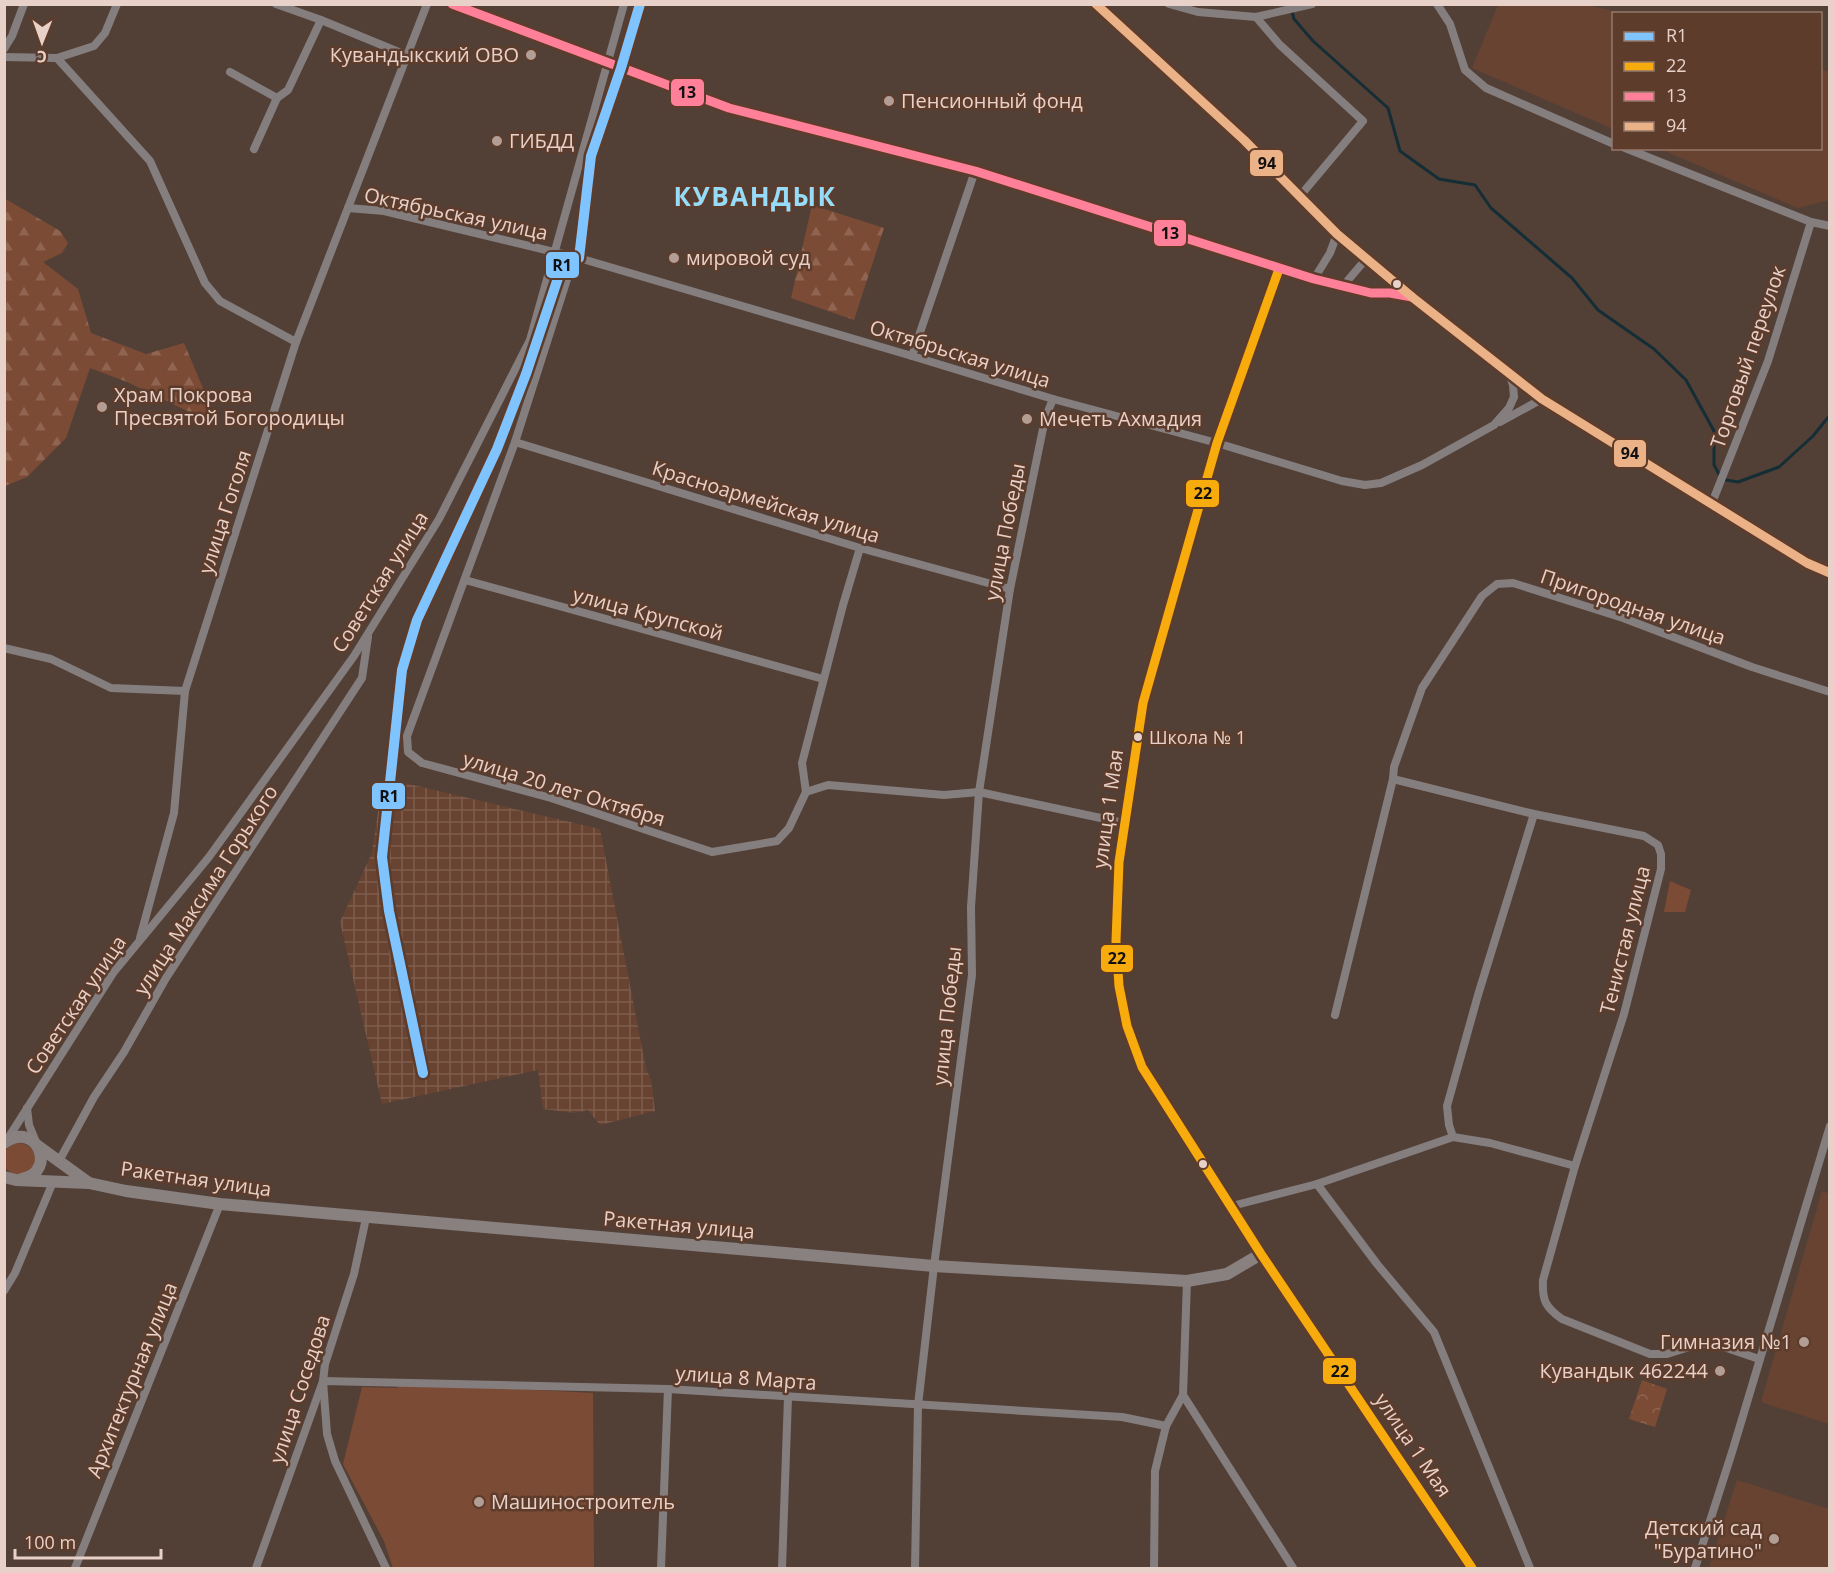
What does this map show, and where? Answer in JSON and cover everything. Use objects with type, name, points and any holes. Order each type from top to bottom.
[{"type":"main road","points":[[5,1143],[17,1137],[24,1137],[32,1140],[38,1146],[41,1154],[41,1165],[34,1175],[25,1179],[8,1176]]},
{"type":"main road","name":"Ракетная улица","points":[[38,1146],[89,1183]]},
{"type":"main road","name":"Ракетная улица","points":[[8,1176],[53,1182],[89,1183],[126,1191],[220,1204],[934,1266],[1188,1281],[1227,1274],[1261,1254]]},
{"type":"main road","name":"улица 1 Мая","points":[[1261,1254],[1472,1569]]},
{"type":"street","points":[[4,49],[24,4]]},
{"type":"street","points":[[4,57],[57,58],[94,46],[105,33],[117,4]]},
{"type":"street","points":[[276,4],[406,55]]},
{"type":"street","name":"улица Гоголя","points":[[139,941],[174,813],[185,691],[296,342],[427,4]]},
{"type":"street","points":[[452,4],[729,108],[975,171],[1314,279],[1371,293],[1390,293],[1412,297]]},
{"type":"street","name":"Советская улица","points":[[5,1143],[113,973],[209,857],[347,666],[439,519],[530,340],[624,4]]},
{"type":"street","points":[[1096,4],[1229,126],[1337,234],[1412,297],[1542,399],[1807,563],[1830,573]]},
{"type":"street","points":[[1169,4],[1198,12],[1256,17],[1312,4]]},
{"type":"street","points":[[1437,4],[1450,24],[1465,70],[1486,88],[1612,143]]},
{"type":"street","points":[[1256,17],[1280,45],[1363,121],[1300,196]]},
{"type":"street","points":[[254,149],[277,98],[288,90],[321,20]]},
{"type":"street","points":[[57,58],[150,161],[205,283],[220,301],[296,342]]},
{"type":"street","points":[[230,72],[277,98]]},
{"type":"street","points":[[1630,150],[1811,222],[1830,226]]},
{"type":"street","points":[[912,356],[975,171]]},
{"type":"street","name":"Октябрьская улица","points":[[348,208],[384,211],[579,258],[1053,399],[1217,443],[1342,481],[1365,485],[1381,483],[1422,465],[1494,425],[1509,408],[1514,397],[1509,373]]},
{"type":"street","name":"Торговый переулок","points":[[1712,503],[1768,361],[1811,222]]},
{"type":"street","points":[[1314,279],[1330,253],[1337,234]]},
{"type":"street","points":[[465,580],[515,442],[569,273],[579,258]]},
{"type":"street","points":[[1343,286],[1366,259]]},
{"type":"street","name":"улица 1 Мая","points":[[1261,1254],[1142,1067],[1127,1026],[1119,986],[1116,941],[1117,897],[1124,823],[1143,703],[1217,443],[1279,269]]},
{"type":"street","name":"улица Победы","points":[[915,1569],[918,1405],[972,975],[971,907],[979,792],[1010,589],[1045,419],[1053,399]]},
{"type":"street","points":[[1494,425],[1542,399]]},
{"type":"street","name":"Красноармейская улица","points":[[515,442],[860,548],[1010,589]]},
{"type":"street","points":[[860,548],[802,763],[806,792],[828,785],[944,795],[979,792],[1124,823]]},
{"type":"street","name":"улица Крупской","points":[[465,580],[823,679]]},
{"type":"street","name":"улица 20 лет Октября","points":[[465,580],[407,736],[408,752],[422,763],[551,798],[712,852],[777,841],[789,828],[806,792]]},
{"type":"street","name":"Пригородная улица","points":[[1393,779],[1422,688],[1482,596],[1497,584],[1513,583],[1623,618],[1752,667],[1830,693]]},
{"type":"street","name":"улица Максима Горького","points":[[59,1161],[94,1097],[124,1052],[166,978],[362,678],[368,633]]},
{"type":"street","points":[[4,648],[51,659],[111,688],[185,691]]},
{"type":"street","points":[[1335,1015],[1393,779]]},
{"type":"street","name":"Тенистая улица","points":[[1393,779],[1534,813],[1644,836],[1658,844],[1662,861],[1648,926],[1624,1014],[1575,1166],[1543,1280],[1543,1296],[1551,1311],[1562,1319],[1636,1350],[1650,1354],[1667,1354],[1699,1344],[1715,1344],[1759,1359]]},
{"type":"street","points":[[1453,1137],[1447,1106],[1478,995],[1534,813]]},
{"type":"street","points":[[27,1108],[29,1125],[38,1146]]},
{"type":"street","points":[[1695,1569],[1830,1126]]},
{"type":"street","points":[[1232,1206],[1317,1184],[1453,1137],[1490,1143],[1575,1166]]},
{"type":"street","points":[[4,1291],[15,1273],[53,1182]]},
{"type":"street","points":[[1317,1184],[1377,1264],[1434,1332],[1530,1569]]},
{"type":"street","name":"Архитектурная улица","points":[[75,1569],[220,1204]]},
{"type":"street","name":"улица Соседова","points":[[256,1569],[323,1381],[325,1364],[354,1274],[366,1218]]},
{"type":"street","points":[[1154,1569],[1155,1471],[1166,1426],[1184,1395],[1188,1281]]},
{"type":"street","points":[[323,1381],[327,1434],[335,1461],[386,1569]]},
{"type":"street","name":"улица 8 Марта","points":[[323,1381],[668,1389],[1122,1417],[1166,1426]]},
{"type":"street","points":[[661,1569],[668,1389]]},
{"type":"street","points":[[1184,1395],[1293,1569]]},
{"type":"street","points":[[782,1569],[788,1397]]},
{"type":"shaded area","points":[[1498,5],[1587,5],[1618,12],[1612,12],[1612,129],[1472,68]]},
{"type":"shaded area","points":[[1822,69],[1829,72],[1829,200],[1798,208],[1662,150],[1822,150]]},
{"type":"shaded area","points":[[383,778],[600,829],[646,1069],[651,1079],[655,1111],[600,1125],[588,1110],[575,1113],[543,1109],[538,1070],[382,1104],[340,922],[372,853]]},
{"type":"shaded area","name":"Гимназия №1","points":[[1822,1191],[1830,1194],[1829,1424],[1761,1402]]},
{"type":"shaded area","name":"Детский сад \"Буратино\"","points":[[1737,1480],[1829,1509],[1829,1568],[1709,1568]]},
{"type":"green space","points":[[4,198],[60,231],[68,243],[62,253],[43,262],[78,289],[91,333],[146,354],[184,343],[208,400],[204,419],[127,382],[90,368],[66,438],[27,477],[5,486]]},
{"type":"green space","points":[[812,205],[884,228],[854,320],[791,298]]},
{"type":"green space","points":[[1670,881],[1691,890],[1685,912],[1664,912]]},
{"type":"green space","points":[[19,1143],[30,1148],[35,1159],[30,1170],[19,1175],[8,1170],[3,1159],[8,1148]]},
{"type":"green space","points":[[1642,1380],[1667,1389],[1655,1427],[1629,1419]]},
{"type":"green space","name":"Машиностроитель","points":[[403,1383],[593,1393],[594,1568],[393,1568],[384,1541],[343,1464],[362,1387],[396,1388]]},
{"type":"waterway","points":[[1290,4],[1294,19],[1313,41],[1388,108],[1400,151],[1439,179],[1475,185],[1491,208],[1572,278],[1598,310],[1654,349],[1686,380],[1714,431],[1714,465],[1719,474]]},
{"type":"waterway","points":[[1726,480],[1738,482],[1779,467],[1813,436],[1830,415]]},
{"type":"transit line","name":"13","points":[[452,4],[729,108],[975,171],[1314,279],[1371,293],[1390,293],[1412,297]]},
{"type":"transit line","name":"R1","points":[[423,1073],[389,911],[382,857],[402,670],[417,620],[497,449],[526,374],[563,263],[579,258],[591,156],[640,4]]},
{"type":"transit line","name":"94","points":[[1096,4],[1244,140],[1337,234],[1412,297],[1542,399],[1807,563],[1830,573]]},
{"type":"transit line","name":"22","points":[[1279,269],[1217,443],[1143,703],[1119,862],[1116,941],[1119,986],[1127,1026],[1142,1067],[1261,1254],[1472,1568]]},
{"type":"place","name":"Кувандыкский ОВО","points":[[531,55]]},
{"type":"place","name":"Пенсионный фонд","points":[[889,101]]},
{"type":"place","name":"ГИБДД","points":[[497,141]]},
{"type":"place","name":"мировой суд","points":[[674,258]]},
{"type":"place","name":"Храм Покрова Пресвятой Богородицы","points":[[102,407]]},
{"type":"place","name":"Мечеть Ахмадия","points":[[1027,419]]},
{"type":"place","name":"Школа № 1","points":[[1138,737]]},
{"type":"place","name":"Гимназия №1","points":[[1804,1342]]},
{"type":"place","name":"Кувандык 462244","points":[[1720,1371]]},
{"type":"place","name":"Машиностроитель","points":[[479,1502]]},
{"type":"place","name":"Детский сад \"Буратино\"","points":[[1774,1539]]},
{"type":"district","name":"КУВАНДЫК","points":[[755,197]]}]
